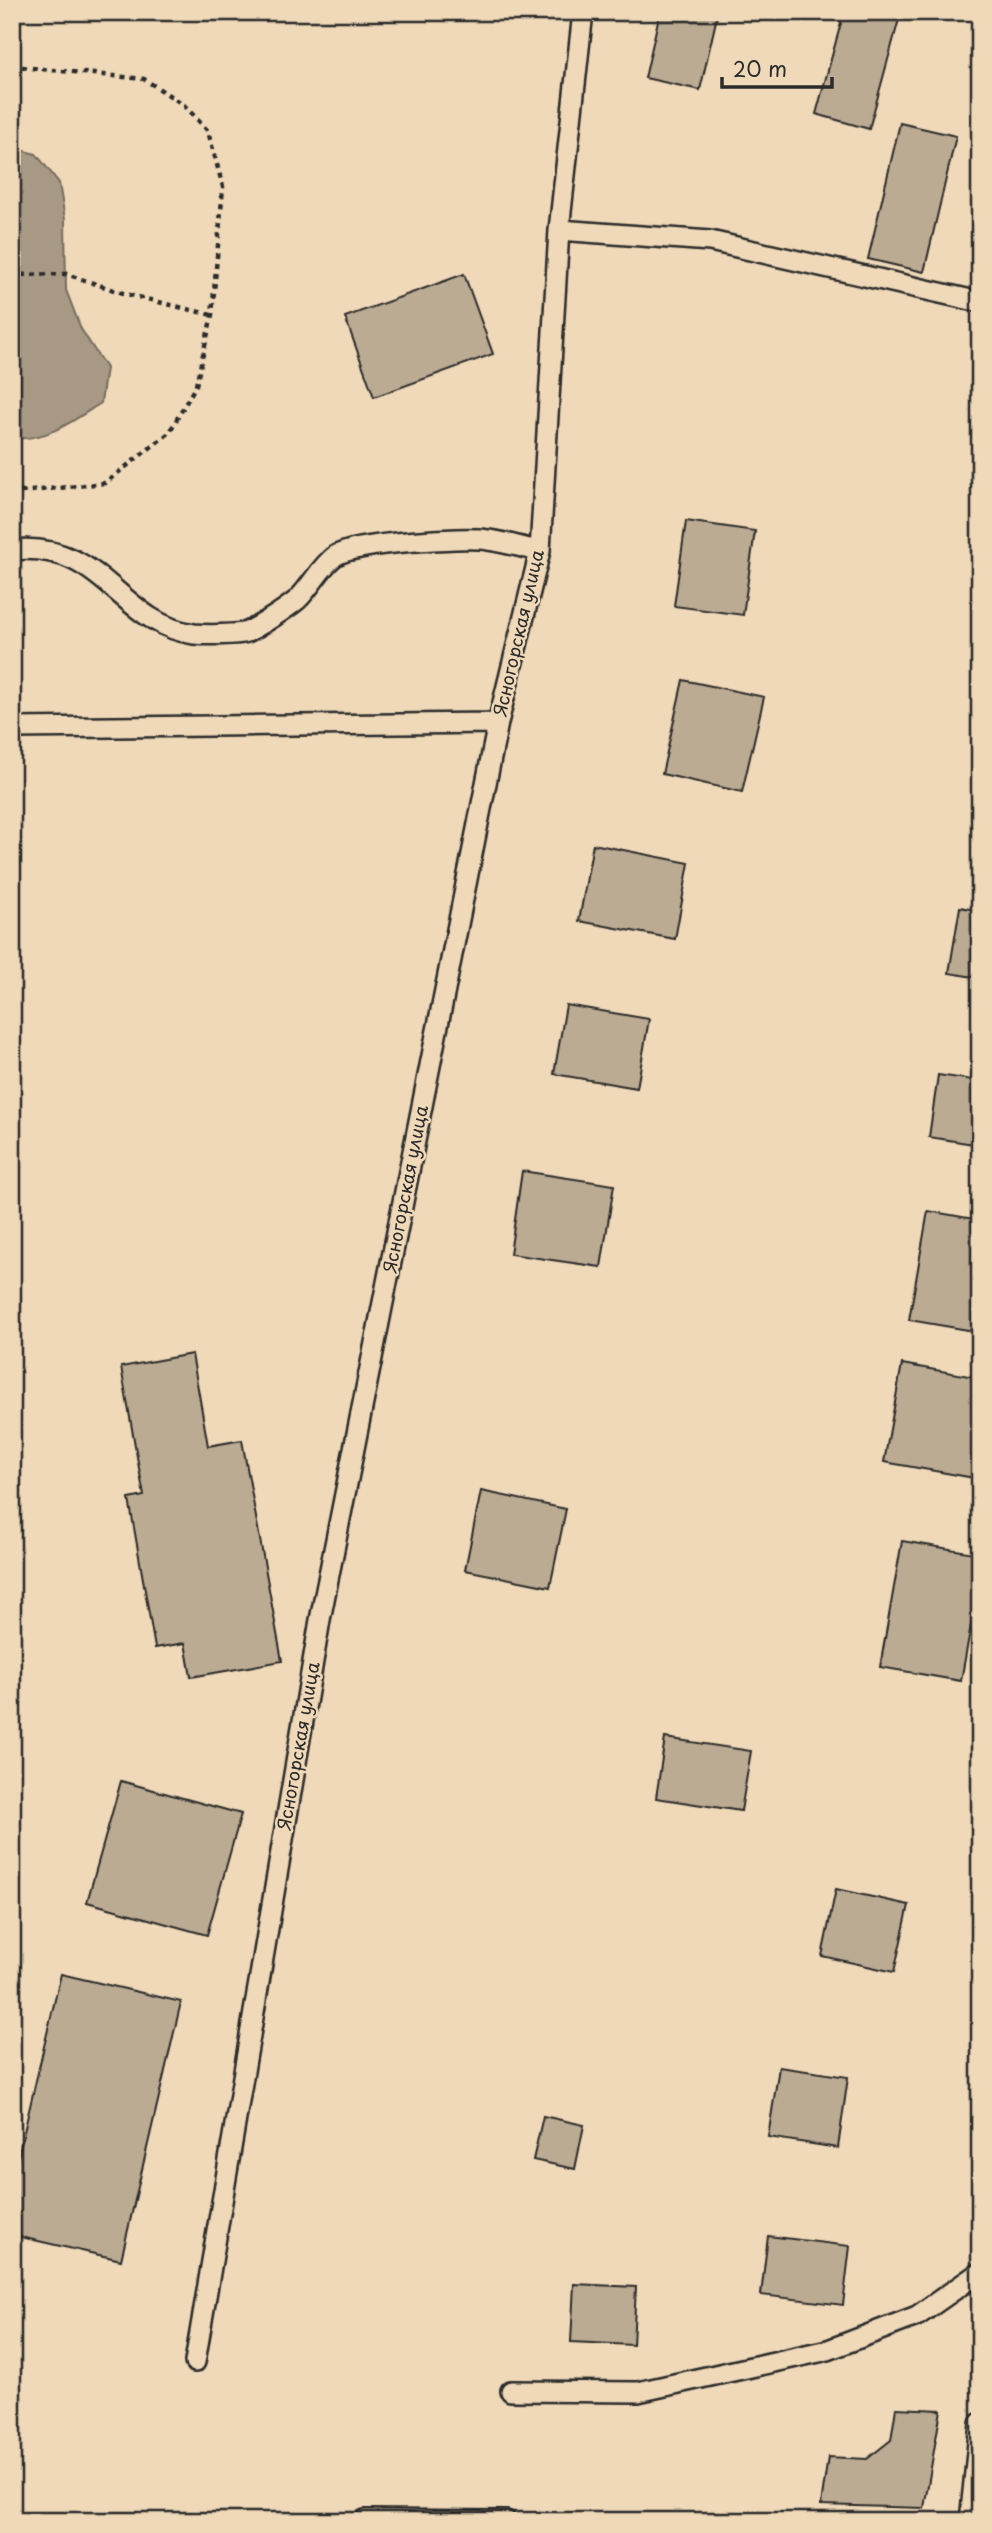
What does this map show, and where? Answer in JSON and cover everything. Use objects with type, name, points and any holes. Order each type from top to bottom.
[{"type":"lane","name":"Ясногорская улица","points":[[195,2362],[320,1620],[498,723],[540,551],[559,230],[583,12]]},
{"type":"lane","points":[[559,230],[710,242],[980,303]]},
{"type":"lane","points":[[12,550],[34,548],[61,553],[92,569],[157,624],[195,634],[246,633],[296,601],[337,555],[381,544],[450,539],[486,540],[540,551]]},
{"type":"lane","points":[[12,728],[498,723]]},
{"type":"lane","points":[[511,2391],[638,2392],[828,2350],[917,2316],[980,2272]]},
{"type":"lane","points":[[970,2521],[980,2423]]},
{"type":"lane","points":[[365,2520],[506,2521]]},
{"type":"path","points":[[12,66],[144,79],[184,105],[208,131],[223,187],[212,315],[196,385],[169,433],[105,483],[12,493]]},
{"type":"path","points":[[12,275],[66,274],[126,294],[212,315]]},
{"type":"shaded area","points":[[12,148],[36,154],[59,183],[65,219],[66,290],[81,329],[106,368],[101,403],[70,423],[48,433],[24,438],[12,438]]},
{"type":"building","points":[[660,12],[718,12],[700,90],[645,78]]},
{"type":"building","points":[[844,12],[901,12],[869,129],[816,114]]},
{"type":"building","points":[[900,123],[956,136],[924,272],[868,259]]},
{"type":"building","points":[[464,274],[493,354],[374,397],[345,317]]},
{"type":"building","points":[[686,521],[755,531],[743,615],[674,606]]},
{"type":"building","points":[[683,680],[764,697],[742,792],[662,774]]},
{"type":"building","points":[[593,844],[689,863],[675,939],[579,921]]},
{"type":"building","points":[[960,907],[980,911],[980,978],[949,973]]},
{"type":"building","points":[[566,1005],[649,1019],[637,1088],[554,1074]]},
{"type":"building","points":[[938,1075],[980,1081],[980,1145],[929,1137]]},
{"type":"building","points":[[522,1171],[614,1185],[601,1267],[510,1254]]},
{"type":"building","points":[[928,1211],[980,1220],[980,1332],[909,1320]]},
{"type":"building","points":[[192,1354],[208,1446],[242,1440],[282,1661],[191,1677],[185,1643],[155,1648],[129,1499],[144,1496],[121,1367]]},
{"type":"building","points":[[902,1364],[980,1378],[980,1479],[884,1462]]},
{"type":"building","points":[[481,1491],[566,1509],[550,1587],[465,1570]]},
{"type":"building","points":[[902,1541],[980,1554],[980,1575],[961,1681],[880,1667]]},
{"type":"building","points":[[665,1738],[751,1751],[741,1811],[656,1798]]},
{"type":"building","points":[[121,1781],[241,1814],[207,1935],[87,1902]]},
{"type":"building","points":[[836,1889],[909,1905],[894,1972],[822,1956]]},
{"type":"building","points":[[61,1974],[181,2002],[121,2260],[12,2235],[12,2183]]},
{"type":"building","points":[[779,2067],[848,2077],[838,2148],[768,2137]]},
{"type":"building","points":[[543,2116],[584,2125],[575,2169],[533,2160]]},
{"type":"building","points":[[768,2236],[850,2246],[843,2305],[761,2295]]},
{"type":"building","points":[[574,2284],[636,2287],[633,2345],[571,2342]]},
{"type":"building","points":[[896,2408],[941,2410],[924,2508],[821,2505],[828,2457],[867,2459],[891,2440]]}]
